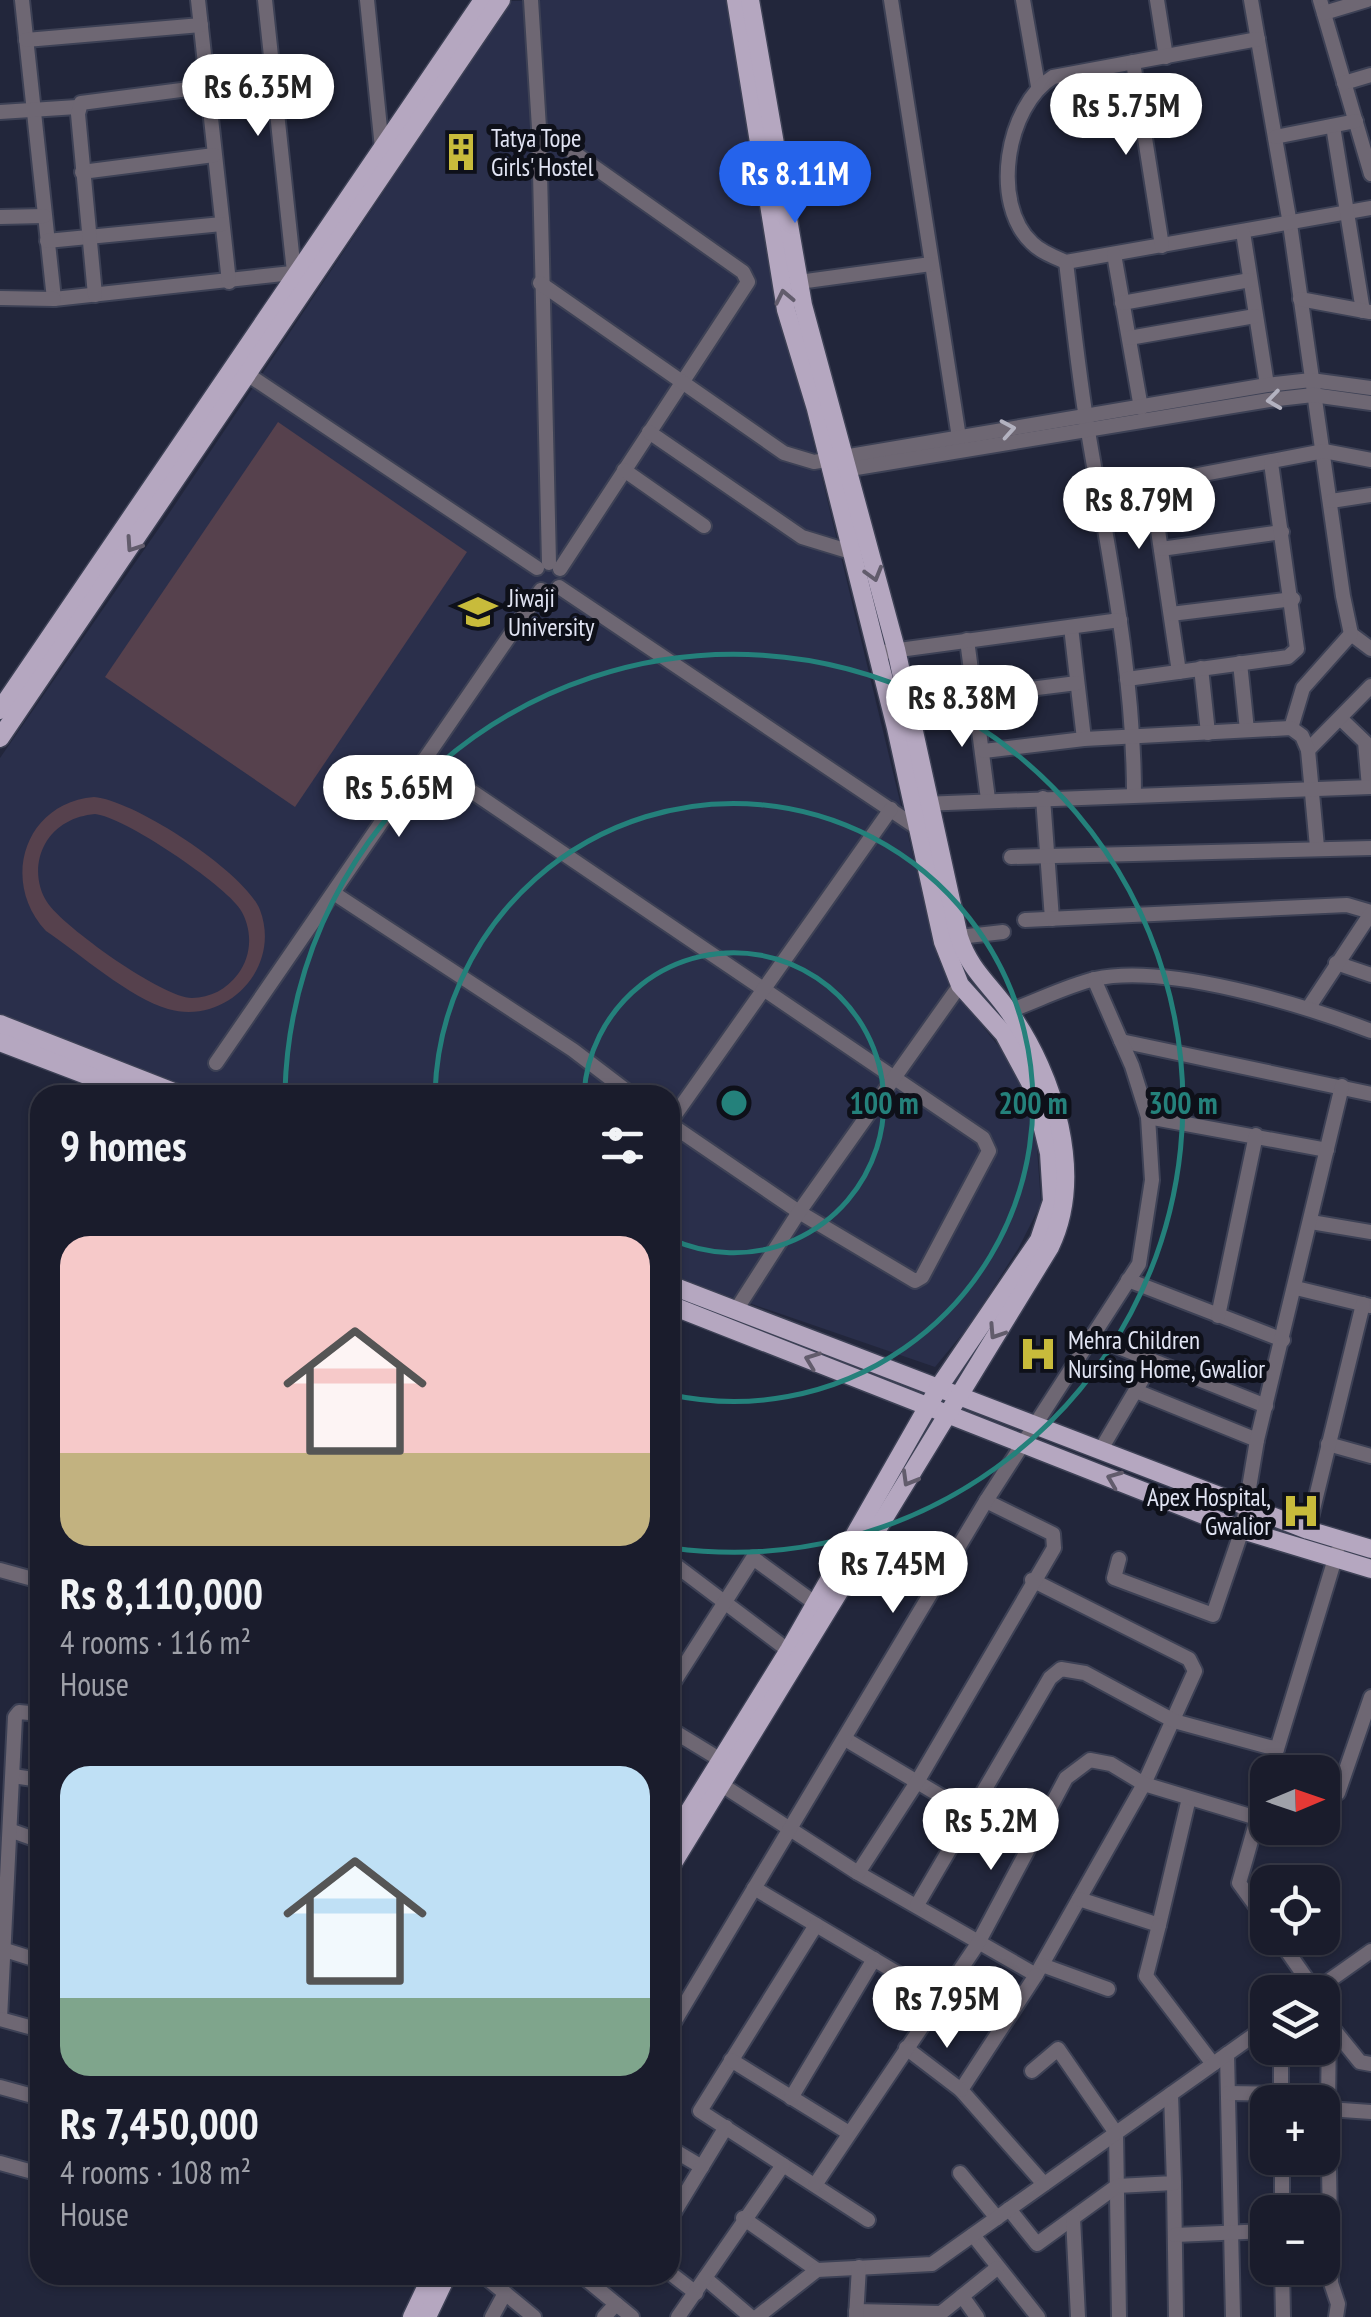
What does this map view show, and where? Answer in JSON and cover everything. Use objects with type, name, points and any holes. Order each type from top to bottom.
[{"type":"main road","points":[[0,710],[483,0]]},
{"type":"main road","points":[[0,738],[501,0]]},
{"type":"main road","points":[[736,0],[782,293],[837,464],[851,552],[886,651]]},
{"type":"main road","points":[[750,0],[798,282],[837,464],[922,804],[959,937],[1033,1088],[1059,1184],[1039,1240],[939,1387],[938,1409]]},
{"type":"main road","points":[[680,1828],[727,1763],[938,1409],[958,1394],[1050,1247],[1062,1221],[1056,1114],[1009,1011],[960,985],[943,942],[920,830],[922,804]]},
{"type":"main road","points":[[0,1024],[156,1085]]},
{"type":"main road","points":[[0,1042],[113,1085]]},
{"type":"main road","points":[[680,1289],[1308,1530],[1371,1569]]},
{"type":"main road","points":[[680,1309],[1242,1530],[1338,1550],[1371,1550]]},
{"type":"main road","points":[[794,1655],[816,1604],[878,1515]]},
{"type":"main road","points":[[680,1852],[722,1784],[727,1763]]},
{"type":"main road","points":[[412,2317],[427,2285]]},
{"type":"main road","points":[[427,2317],[442,2285]]},
{"type":"street","points":[[22,0],[54,299]]},
{"type":"street","points":[[198,0],[229,282]]},
{"type":"street","points":[[0,298],[54,299],[297,272],[265,0]]},
{"type":"street","points":[[367,0],[382,148]]},
{"type":"street","points":[[531,0],[539,128],[549,567],[559,587],[920,830]]},
{"type":"street","points":[[891,0],[960,445]]},
{"type":"street","points":[[1022,0],[1038,86]]},
{"type":"street","points":[[1157,0],[1166,57]]},
{"type":"street","points":[[1251,0],[1290,224],[1352,634],[1371,649]]},
{"type":"street","points":[[1367,0],[1322,7],[1371,174]]},
{"type":"street","points":[[26,40],[200,25]]},
{"type":"street","points":[[1258,39],[1053,77],[1038,86],[1008,145],[1012,200],[1030,242],[1066,262],[1371,208]]},
{"type":"street","points":[[1133,62],[1162,246]]},
{"type":"street","points":[[1344,83],[1371,76]]},
{"type":"street","points":[[0,112],[78,107],[86,100],[273,78]]},
{"type":"street","points":[[78,107],[95,295]]},
{"type":"street","points":[[1274,137],[1356,122]]},
{"type":"street","points":[[1300,299],[1367,312],[1333,126]]},
{"type":"street","points":[[539,128],[747,276],[744,290],[624,470],[549,567],[534,577],[541,590]]},
{"type":"street","points":[[82,172],[214,155]]},
{"type":"street","points":[[0,217],[44,216]]},
{"type":"street","points":[[47,241],[222,224]]},
{"type":"street","points":[[1243,232],[1266,385]]},
{"type":"street","points":[[1114,254],[1141,408]]},
{"type":"street","points":[[1066,262],[1088,432],[1128,679],[1134,795]]},
{"type":"street","points":[[798,282],[931,264]]},
{"type":"street","points":[[1122,303],[1250,280]]},
{"type":"street","points":[[540,283],[784,453],[814,462],[837,464],[960,445],[1088,432],[1312,387],[1371,403]]},
{"type":"street","points":[[1129,338],[1255,316]]},
{"type":"street","points":[[246,374],[549,567]]},
{"type":"street","points":[[960,445],[1086,415],[1266,385],[1371,388]]},
{"type":"street","points":[[649,432],[792,531],[851,552]]},
{"type":"street","points":[[1099,494],[1324,451],[1371,460]]},
{"type":"street","points":[[1128,679],[1294,654],[1299,643],[1271,462]]},
{"type":"street","points":[[624,470],[704,526]]},
{"type":"street","points":[[1151,482],[1179,672]]},
{"type":"street","points":[[1331,501],[1371,495]]},
{"type":"street","points":[[1161,548],[1282,532]]},
{"type":"street","points":[[216,1063],[336,894],[541,590],[559,587]]},
{"type":"street","points":[[1171,614],[1293,599]]},
{"type":"street","points":[[886,651],[1120,620]]},
{"type":"street","points":[[1070,627],[1084,739]]},
{"type":"street","points":[[1291,728],[1303,688],[1352,634]]},
{"type":"street","points":[[967,640],[988,800]]},
{"type":"street","points":[[1240,664],[1247,730]]},
{"type":"street","points":[[1202,668],[1208,732]]},
{"type":"street","points":[[975,696],[1077,683]]},
{"type":"street","points":[[1308,750],[1371,686]]},
{"type":"street","points":[[922,804],[1313,786],[1370,787],[1365,742],[1341,720]]},
{"type":"street","points":[[984,751],[1084,739],[1291,728],[1302,736],[1308,750],[1317,847]]},
{"type":"street","points":[[427,761],[989,1145],[922,1277],[909,1280],[799,1212],[680,1130]]},
{"type":"street","points":[[1043,798],[1052,918]]},
{"type":"street","points":[[680,1109],[891,809]]},
{"type":"street","points":[[1010,857],[1371,848]]},
{"type":"street","points":[[336,894],[617,1085]]},
{"type":"street","points":[[1026,920],[1347,906],[1371,913],[1309,1006]]},
{"type":"street","points":[[959,937],[1003,932]]},
{"type":"street","points":[[1336,963],[1371,975]]},
{"type":"street","points":[[1009,1011],[1094,980],[1154,978],[1309,1006],[1371,1031]]},
{"type":"street","points":[[680,2013],[986,1501],[1139,1264],[1150,1206],[1148,1117],[1094,980]]},
{"type":"street","points":[[736,1310],[799,1212],[960,985]]},
{"type":"street","points":[[1121,1042],[1371,1094]]},
{"type":"street","points":[[1118,1559],[1114,1578],[1213,1615],[1242,1530],[1258,1440],[1342,1086]]},
{"type":"street","points":[[1148,1117],[1327,1150]]},
{"type":"street","points":[[1218,1316],[1256,1135]]},
{"type":"street","points":[[1311,1222],[1371,1232]]},
{"type":"street","points":[[1128,1280],[1283,1340]]},
{"type":"street","points":[[1296,1288],[1367,1305],[1308,1530]]},
{"type":"street","points":[[1092,1336],[1266,1406]]},
{"type":"street","points":[[1100,1452],[1152,1361]]},
{"type":"street","points":[[1136,1390],[1258,1440]]},
{"type":"street","points":[[1328,1444],[1371,1456]]},
{"type":"street","points":[[858,1873],[917,1782],[1054,1548],[1053,1534],[986,1501]]},
{"type":"street","points":[[1275,1755],[1338,1550]]},
{"type":"street","points":[[680,1672],[753,1558],[816,1604]]},
{"type":"street","points":[[0,1570],[30,1578]]},
{"type":"street","points":[[680,1571],[726,1601],[794,1655]]},
{"type":"street","points":[[962,2090],[1039,1970],[1144,1784],[1194,1679],[1193,1663],[1032,1580]]},
{"type":"street","points":[[917,1906],[1050,1678],[1061,1669],[1085,1673],[1174,1721],[1277,1749]]},
{"type":"street","points":[[1340,1787],[1371,1697]]},
{"type":"street","points":[[8,1717],[12,1831],[0,2019],[30,2027]]},
{"type":"street","points":[[680,1735],[727,1763]]},
{"type":"street","points":[[845,1739],[971,1814]]},
{"type":"street","points":[[815,2185],[978,1945],[1066,1778],[1090,1760],[1111,1764],[1144,1784],[1250,1816]]},
{"type":"street","points":[[13,1776],[30,1779]]},
{"type":"street","points":[[722,1784],[978,1945],[1039,1970],[1108,1989]]},
{"type":"street","points":[[1188,1798],[1146,1976],[1213,2064]]},
{"type":"street","points":[[12,1831],[30,1837]]},
{"type":"street","points":[[1250,1843],[1239,1883],[1250,1898]]},
{"type":"street","points":[[754,1888],[939,1998]]},
{"type":"street","points":[[1079,1899],[1159,1925]]},
{"type":"street","points":[[816,1925],[700,2110],[868,2220]]},
{"type":"street","points":[[5,1950],[30,1958]]},
{"type":"street","points":[[1338,1975],[1371,1951]]},
{"type":"street","points":[[791,2098],[874,1960]]},
{"type":"street","points":[[1340,2037],[1360,2062],[1371,2064]]},
{"type":"street","points":[[705,2278],[754,2317],[817,2270],[932,2264],[1250,2038]]},
{"type":"street","points":[[906,2048],[962,2090],[1044,2184]]},
{"type":"street","points":[[1032,2071],[1058,2050],[1116,2133],[1118,2317]]},
{"type":"street","points":[[1227,2054],[1233,2317]]},
{"type":"street","points":[[731,2060],[849,2133]]},
{"type":"street","points":[[0,2087],[30,2095]]},
{"type":"street","points":[[1228,2093],[1250,2095]]},
{"type":"street","points":[[1171,2094],[1176,2317]]},
{"type":"street","points":[[1340,2110],[1371,2112]]},
{"type":"street","points":[[680,2203],[726,2127]]},
{"type":"street","points":[[680,2154],[702,2167]]},
{"type":"street","points":[[0,2163],[30,2171]]},
{"type":"street","points":[[678,2317],[783,2165]]},
{"type":"street","points":[[960,2173],[1038,2244],[1117,2186],[1174,2183]]},
{"type":"street","points":[[1329,2175],[1331,2283],[1336,2317]]},
{"type":"street","points":[[743,2218],[817,2270]]},
{"type":"street","points":[[1073,2218],[1078,2317]]},
{"type":"street","points":[[1175,2235],[1250,2231]]},
{"type":"street","points":[[973,2235],[1038,2317]]},
{"type":"street","points":[[860,2268],[856,2314],[907,2315],[941,2314],[997,2268]]},
{"type":"street","points":[[680,2281],[696,2293]]},
{"type":"street","points":[[495,2285],[534,2317]]},
{"type":"street","points":[[593,2285],[632,2317]]},
{"type":"street","points":[[1282,2285],[1283,2317]]},
{"type":"street","points":[[492,2317],[504,2293]]},
{"type":"street","points":[[962,2296],[977,2317]]},
{"type":"street","points":[[604,2317],[616,2304]]},
{"type":"shaded area","name":"Jiwaji University","points":[[726,0],[775,283],[938,959],[952,988],[1004,1053],[1027,1096],[1037,1148],[1041,1204],[1018,1249],[968,1327],[935,1367],[680,1279],[680,1085],[175,1085],[0,1018],[0,758],[166,518],[511,1]]},
{"type":"shaded area","points":[[278,422],[467,552],[295,807],[105,677]]},
{"type":"shaded area","points":[[94,797],[135,811],[211,858],[250,894],[260,910],[265,932],[256,971],[244,988],[210,1009],[168,1009],[122,986],[46,931],[24,890],[26,848],[50,814],[70,802]],"holes":[[[95,814],[172,853],[215,884],[240,909],[249,934],[248,951],[243,967],[223,988],[192,998],[159,987],[72,928],[47,902],[38,866],[49,837],[80,817]]]},
{"type":"place","name":"Tatya Tope Girls' Hostel","points":[[461,152]]},
{"type":"place","name":"Jiwaji University","points":[[478,612]]},
{"type":"place","name":"Mehra Children Nursing Home, Gwalior","points":[[1038,1354]]},
{"type":"place","name":"Apex Hospital, Gwalior","points":[[1301,1511]]}]
